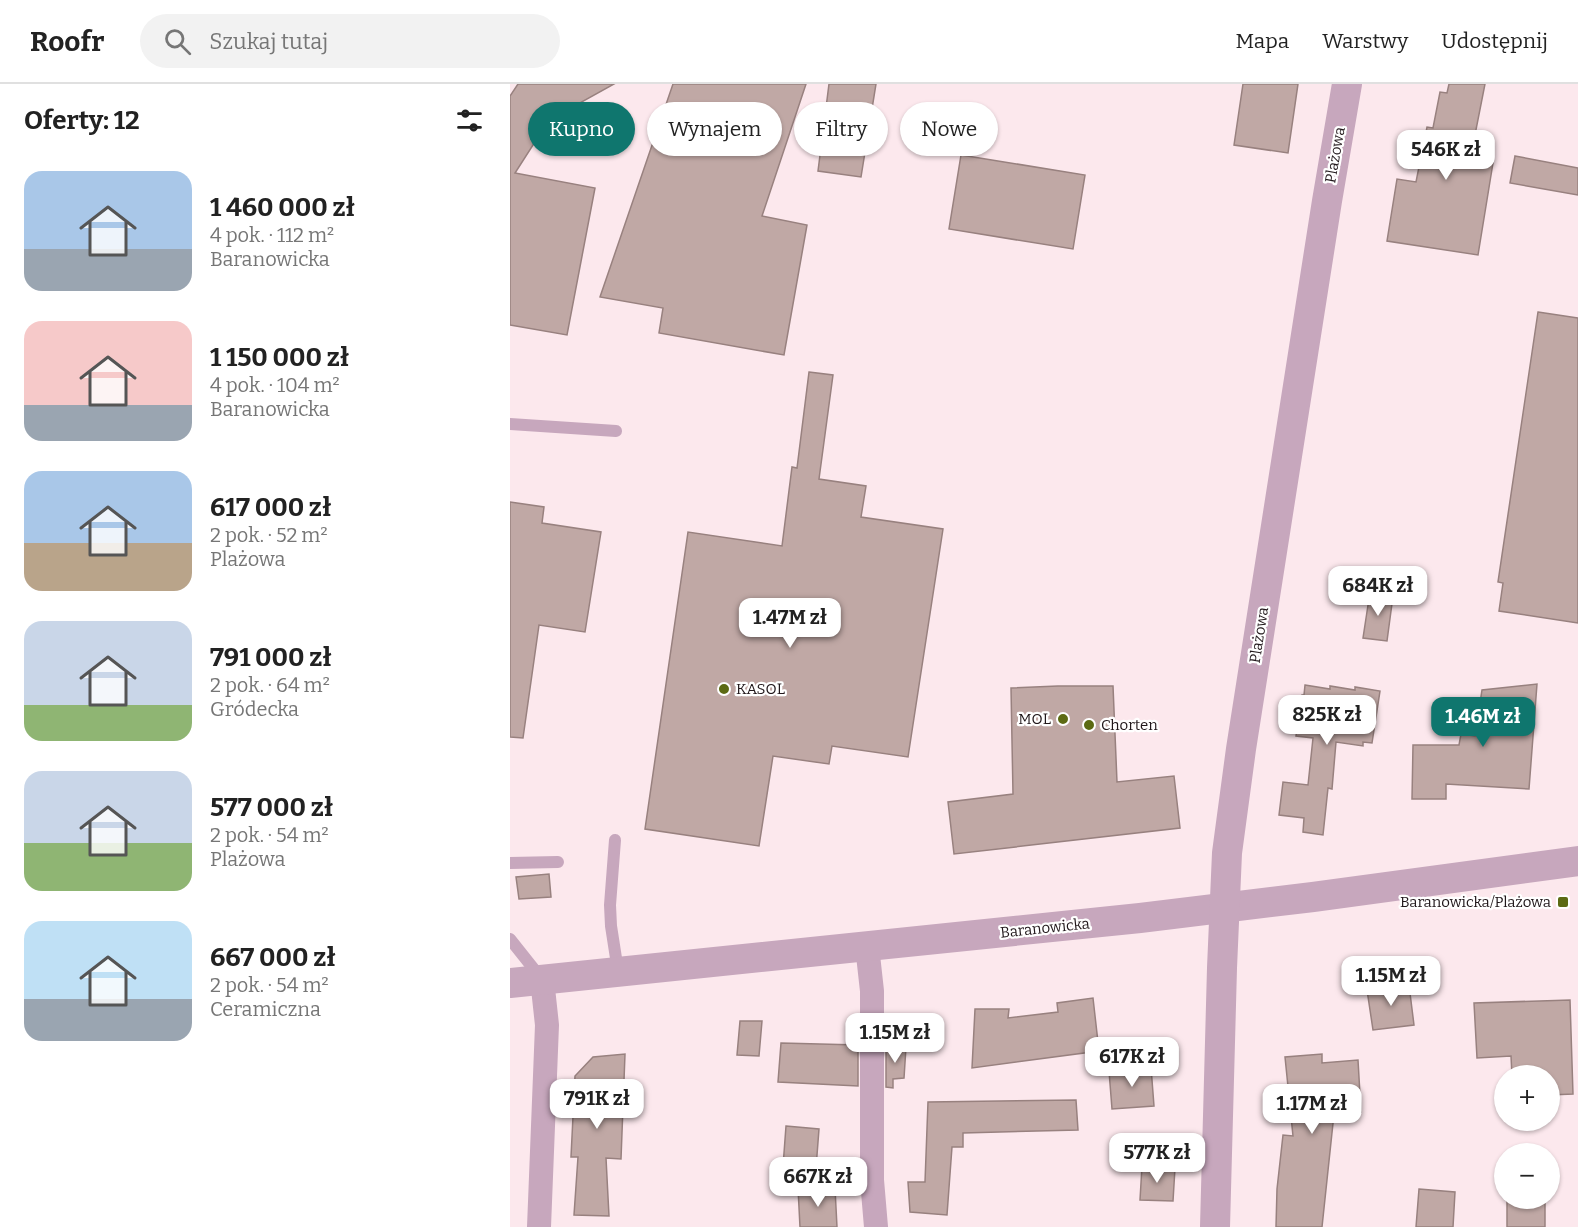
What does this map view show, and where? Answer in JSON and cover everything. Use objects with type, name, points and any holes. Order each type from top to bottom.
[{"type":"street","name":"Plażowa","points":[[1215,1227],[1227,853],[1241,749],[1347,84]]},
{"type":"street","name":"Baranowicka","points":[[510,983],[1224,908],[1578,861]]},
{"type":"street","points":[[867,946],[872,991],[872,1180],[876,1227]]},
{"type":"street","points":[[539,1227],[547,1025],[542,980]]},
{"type":"lane","points":[[510,424],[616,431]]},
{"type":"lane","points":[[615,840],[610,905],[618,971]]},
{"type":"lane","points":[[510,863],[558,862]]},
{"type":"lane","points":[[510,939],[542,980]]},
{"type":"building","points":[[518,84],[614,84],[582,102],[528,102],[528,153],[515,173],[595,188],[567,335],[510,325],[510,96]]},
{"type":"building","points":[[673,84],[806,84],[800,102],[794,102],[794,120],[782,156],[782,102],[667,102]]},
{"type":"building","points":[[829,84],[876,84],[873,102],[827,102]]},
{"type":"building","points":[[1243,84],[1298,84],[1288,153],[1234,145]]},
{"type":"building","points":[[1449,84],[1485,84],[1470,160],[1493,163],[1478,255],[1387,241],[1397,179],[1416,182],[1427,127],[1433,128],[1440,92],[1447,93]]},
{"type":"building","points":[[648,156],[782,156],[762,216],[807,225],[784,355],[659,333],[663,308],[600,297]]},
{"type":"building","points":[[820,156],[864,156],[861,177],[818,171]]},
{"type":"building","points":[[961,156],[1085,175],[1073,249],[949,229]]},
{"type":"building","points":[[1515,156],[1578,168],[1578,195],[1510,183]]},
{"type":"building","points":[[1538,312],[1578,318],[1578,623],[1499,611],[1503,583],[1498,582]]},
{"type":"building","points":[[809,372],[833,375],[819,479],[866,486],[861,517],[943,529],[908,757],[832,746],[829,764],[773,756],[759,846],[645,829],[688,532],[782,546],[792,467],[797,468]]},
{"type":"building","points":[[510,502],[544,507],[542,523],[601,532],[585,632],[539,625],[523,738],[510,737]]},
{"type":"building","points":[[1370,592],[1393,596],[1387,641],[1363,638]]},
{"type":"building","points":[[1537,684],[1529,789],[1446,784],[1446,799],[1412,799],[1413,745],[1459,745],[1461,734],[1475,736],[1482,690]]},
{"type":"building","points":[[1305,685],[1355,690],[1355,687],[1380,691],[1372,743],[1363,742],[1363,746],[1336,742],[1332,789],[1328,788],[1323,835],[1303,832],[1304,818],[1279,815],[1283,782],[1308,785],[1313,738],[1296,736]]},
{"type":"building","points":[[1113,686],[1117,782],[1174,776],[1180,828],[954,854],[948,802],[1013,794],[1011,688]]},
{"type":"building","points":[[549,874],[551,897],[519,899],[516,877]]},
{"type":"building","points":[[1409,985],[1414,1025],[1373,1030],[1367,990]]},
{"type":"building","points":[[1093,998],[1099,1051],[972,1068],[975,1009],[1009,1009],[1008,1018],[1058,1012],[1057,1003]]},
{"type":"building","points":[[1570,1000],[1573,1094],[1560,1095],[1560,1065],[1511,1065],[1511,1056],[1477,1058],[1474,1003]]},
{"type":"building","points":[[740,1021],[762,1021],[759,1056],[737,1055]]},
{"type":"building","points":[[781,1043],[858,1045],[858,1086],[778,1082]]},
{"type":"building","points":[[886,1046],[906,1047],[904,1078],[893,1079],[893,1088],[886,1087]]},
{"type":"building","points":[[625,1054],[621,1159],[606,1158],[609,1216],[574,1215],[578,1157],[571,1157],[575,1076],[593,1057]]},
{"type":"building","points":[[1322,1054],[1322,1063],[1358,1060],[1361,1112],[1334,1114],[1322,1227],[1276,1227],[1277,1189],[1283,1135],[1293,1136],[1285,1057]]},
{"type":"building","points":[[1151,1067],[1154,1106],[1112,1109],[1109,1071]]},
{"type":"building","points":[[1076,1100],[1078,1130],[963,1133],[963,1147],[952,1147],[947,1215],[910,1212],[908,1182],[925,1182],[928,1102]]},
{"type":"building","points":[[786,1126],[819,1129],[815,1181],[782,1180]]},
{"type":"building","points":[[1142,1166],[1175,1168],[1173,1201],[1140,1200]]},
{"type":"building","points":[[798,1188],[835,1188],[837,1227],[800,1227]]},
{"type":"building","points":[[1419,1189],[1455,1192],[1453,1227],[1416,1227]]},
{"type":"building","points":[[1507,1209],[1545,1209],[1545,1227],[1507,1227]]},
{"type":"place","name":"KASOL","points":[[724,689]]},
{"type":"place","name":"MOL","points":[[1063,719]]},
{"type":"place","name":"Chorten","points":[[1089,725]]},
{"type":"place","name":"Baranowicka/Plażowa","points":[[1563,902]]}]
